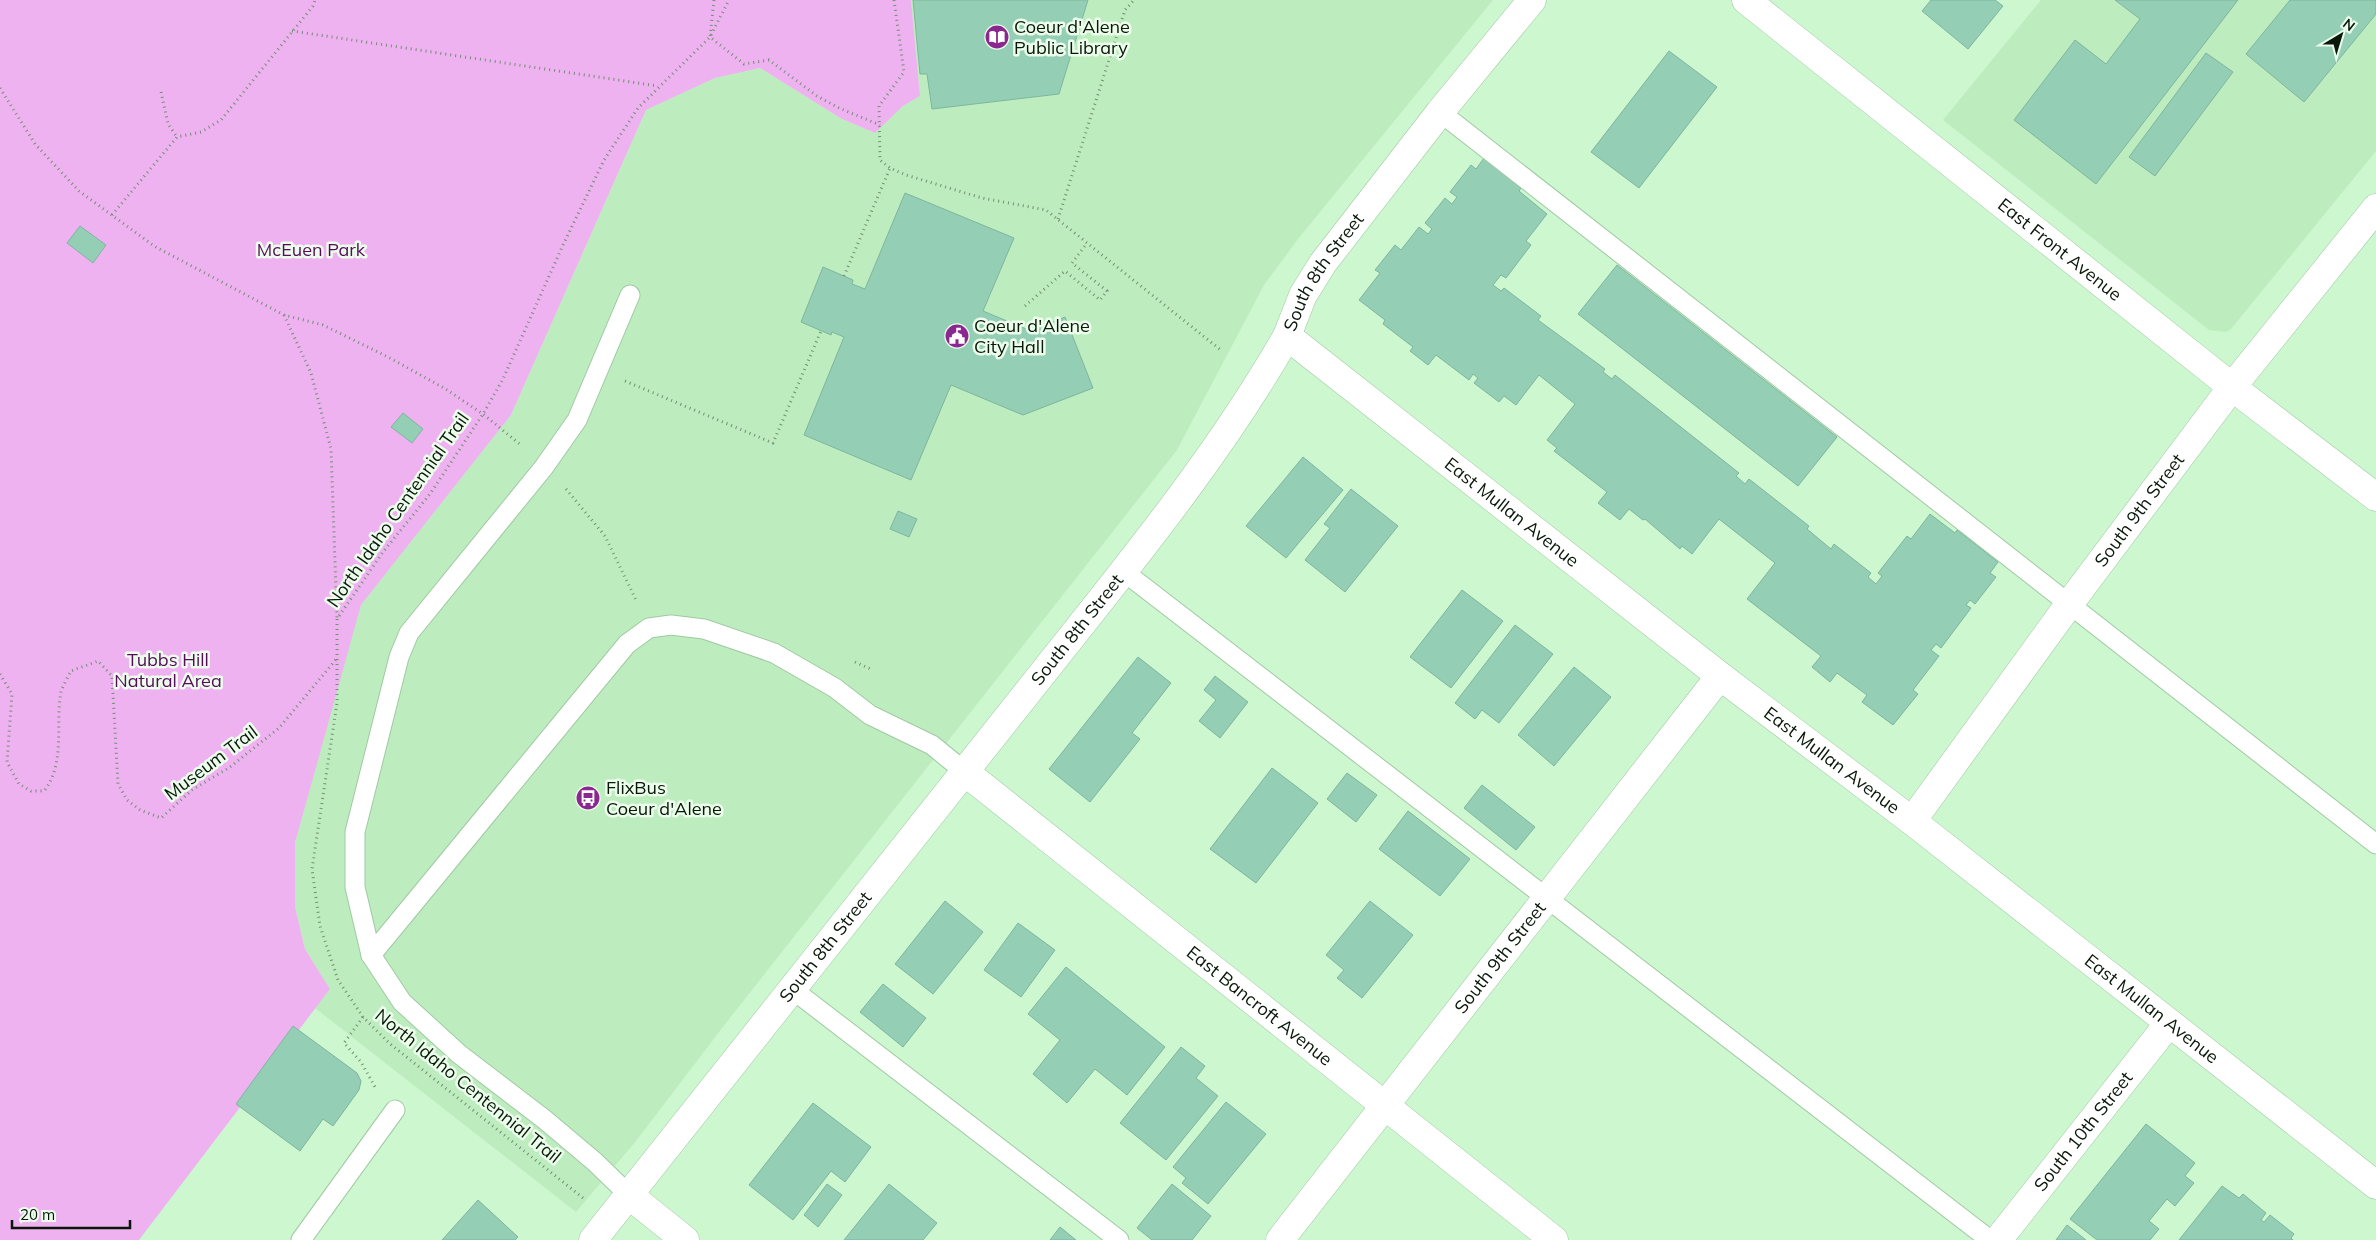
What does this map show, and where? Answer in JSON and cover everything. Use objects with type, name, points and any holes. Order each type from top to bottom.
[{"type":"street","name":"South 8th Street","points":[[593,1240],[1199,474],[1258,388],[1287,336],[1303,295],[1323,263],[1440,112],[1532,0]]},
{"type":"street","name":"East Front Avenue","points":[[1746,0],[2232,387],[2376,496]]},
{"type":"street","name":"South 9th Street","points":[[1912,821],[2070,603],[2232,387],[2376,208]]},
{"type":"street","name":"East Mullan Avenue","points":[[1287,336],[1720,676],[1912,821],[2376,1184]]},
{"type":"street","name":"South 9th Street","points":[[1280,1240],[1385,1107],[1546,896],[1720,676]]},
{"type":"street","name":"East Bancroft Avenue","points":[[965,772],[1554,1240]]},
{"type":"street","name":"South 10th Street","points":[[1998,1240],[2169,1022]]},
{"type":"street","points":[[629,1195],[685,1240]]},
{"type":"lane","points":[[1440,112],[2376,844]]},
{"type":"lane","points":[[629,1195],[595,1162],[544,1118],[459,1054],[402,1002],[371,955],[355,887],[355,832],[399,657],[409,633],[544,466],[577,420],[630,295]]},
{"type":"lane","points":[[1123,571],[1990,1240]]},
{"type":"lane","points":[[371,955],[627,644],[648,628],[671,625],[704,629],[774,653],[835,688],[870,715],[932,745],[965,772]]},
{"type":"lane","points":[[792,989],[1119,1240]]},
{"type":"lane","points":[[301,1240],[395,1110]]},
{"type":"path","points":[[112,215],[178,137],[200,132],[221,120],[314,6],[315,0]]},
{"type":"path","points":[[714,0],[710,37],[744,64],[769,60],[817,96],[839,108],[880,125]]},
{"type":"path","name":"North Idaho Centennial Trail","points":[[610,1218],[397,1049],[363,1017],[338,980],[320,926],[312,869],[337,703],[337,619],[383,552],[430,494],[483,414],[503,379],[563,245],[604,160],[638,108],[658,86],[710,37],[729,0]]},
{"type":"path","points":[[894,0],[904,72],[879,106],[880,160],[890,168],[982,198],[1046,210],[1222,351]]},
{"type":"path","points":[[1058,219],[1125,10],[1134,0]]},
{"type":"path","points":[[292,31],[658,86]]},
{"type":"path","points":[[0,88],[35,144],[79,191],[154,246],[284,315],[323,325],[428,379],[483,414],[526,450]]},
{"type":"path","points":[[161,92],[168,124],[178,137]]},
{"type":"path","points":[[844,276],[890,168]]},
{"type":"path","points":[[1025,306],[1065,271],[1100,300],[1107,291],[1072,263],[1087,243]]},
{"type":"path","points":[[284,315],[311,373],[331,449],[337,619]]},
{"type":"path","points":[[599,369],[773,442],[821,331]]},
{"type":"path","points":[[561,483],[605,536],[635,601],[642,599]]},
{"type":"path","name":"Museum Trail","points":[[0,674],[12,694],[6,762],[19,784],[30,791],[44,791],[51,782],[59,742],[61,691],[71,670],[98,661],[106,667],[112,676],[118,784],[127,800],[140,810],[161,818],[192,790],[230,767],[279,728],[338,657]]},
{"type":"path","points":[[846,659],[873,670]]},
{"type":"path","points":[[363,1017],[344,1043],[357,1056],[369,1079],[395,1110]]},
{"type":"shaded area","points":[[911,0],[1493,0],[1298,239],[1264,285],[1177,450],[726,1023],[636,1141],[576,1212],[315,1008],[330,989],[305,949],[295,907],[295,843],[336,691],[361,605],[511,415],[646,110],[715,78],[760,68],[842,119],[875,133],[903,106],[920,96]]},
{"type":"shaded area","points":[[2041,0],[2376,0],[2376,151],[2231,329],[2226,332],[2209,330],[1943,120]]},
{"type":"green space","points":[[0,0],[911,0],[920,96],[903,106],[875,133],[842,119],[760,68],[715,78],[646,110],[511,415],[361,605],[295,843],[295,907],[305,949],[330,989],[139,1240],[0,1240]]},
{"type":"building","name":"Coeur d'Alene Public Library","points":[[913,0],[1088,0],[1059,94],[932,109],[927,74],[920,74]]},
{"type":"building","points":[[1931,0],[1995,0],[2003,6],[1968,49],[1922,11]]},
{"type":"building","points":[[2115,0],[2238,0],[2096,184],[2014,120],[2075,40],[2106,64],[2140,19]]},
{"type":"building","points":[[2290,0],[2376,0],[2376,14],[2304,102],[2246,54]]},
{"type":"building","points":[[1669,51],[1717,87],[1639,188],[1591,152]]},
{"type":"building","points":[[2206,53],[2233,72],[2155,176],[2129,157]]},
{"type":"building","points":[[1484,158],[1521,188],[1519,191],[1547,214],[1526,241],[1531,245],[1506,278],[1501,275],[1493,285],[1501,291],[1504,288],[1541,316],[1538,320],[1605,369],[1603,372],[1612,379],[1615,375],[1739,473],[1736,476],[1745,484],[1749,479],[1809,526],[1807,529],[1831,549],[1834,544],[1871,573],[1868,577],[1876,584],[1882,576],[1878,573],[1907,536],[1911,539],[1930,514],[1955,533],[1957,530],[1998,562],[1990,573],[1996,577],[1975,604],[1970,600],[1966,605],[1971,608],[1941,648],[1936,644],[1931,650],[1939,656],[1913,690],[1918,694],[1893,725],[1862,702],[1867,695],[1837,673],[1830,682],[1812,667],[1821,656],[1747,599],[1775,563],[1719,519],[1692,554],[1682,546],[1680,549],[1645,519],[1643,520],[1629,509],[1620,520],[1598,503],[1607,492],[1554,451],[1557,448],[1547,440],[1575,404],[1539,375],[1516,405],[1504,396],[1499,402],[1474,383],[1478,378],[1473,374],[1469,380],[1436,355],[1428,365],[1410,351],[1413,347],[1383,324],[1385,320],[1359,300],[1380,273],[1375,270],[1395,245],[1401,250],[1419,227],[1428,234],[1432,229],[1425,223],[1445,198],[1452,204],[1457,197],[1450,192],[1471,165],[1476,169]]},
{"type":"building","name":"Coeur d'Alene City Hall","points":[[905,193],[1014,238],[983,311],[1031,331],[1065,317],[1093,388],[1023,415],[951,385],[911,480],[804,435],[844,337],[832,332],[831,335],[801,322],[823,267],[853,280],[852,284],[865,289]]},
{"type":"building","points":[[80,226],[106,245],[93,263],[67,243]]},
{"type":"building","points":[[1617,265],[1837,437],[1798,486],[1578,314]]},
{"type":"building","points":[[403,413],[423,429],[412,443],[391,427]]},
{"type":"building","points":[[1303,457],[1343,490],[1286,558],[1246,526]]},
{"type":"building","points":[[1351,489],[1398,526],[1345,592],[1305,560],[1330,528],[1324,524]]},
{"type":"building","points":[[898,511],[917,519],[909,537],[890,529]]},
{"type":"building","points":[[1462,590],[1503,621],[1451,688],[1410,657]]},
{"type":"building","points":[[1515,625],[1553,654],[1499,723],[1482,710],[1475,719],[1455,703]]},
{"type":"building","points":[[1138,657],[1171,683],[1132,733],[1140,739],[1090,802],[1049,769]]},
{"type":"building","points":[[1574,667],[1611,697],[1554,766],[1518,735]]},
{"type":"building","points":[[1215,676],[1248,702],[1220,738],[1199,721],[1216,700],[1204,690]]},
{"type":"building","points":[[1272,768],[1318,803],[1256,883],[1210,849]]},
{"type":"building","points":[[1347,773],[1377,795],[1356,822],[1327,799]]},
{"type":"building","points":[[1482,785],[1535,827],[1516,850],[1464,808]]},
{"type":"building","points":[[1408,811],[1470,859],[1440,896],[1379,849]]},
{"type":"building","points":[[945,901],[983,932],[933,994],[895,964]]},
{"type":"building","points":[[1370,901],[1413,935],[1362,998],[1337,978],[1344,970],[1326,955]]},
{"type":"building","points":[[1018,923],[1055,950],[1021,997],[984,970]]},
{"type":"building","points":[[1066,967],[1165,1047],[1127,1095],[1095,1069],[1067,1103],[1033,1074],[1060,1040],[1028,1014]]},
{"type":"building","points":[[883,984],[926,1018],[903,1047],[860,1012]]},
{"type":"building","points":[[293,1026],[357,1073],[361,1081],[359,1090],[333,1126],[323,1119],[300,1151],[236,1104]]},
{"type":"building","points":[[1181,1047],[1205,1066],[1196,1078],[1218,1096],[1166,1160],[1120,1123]]},
{"type":"building","points":[[1226,1102],[1266,1134],[1208,1204],[1182,1183],[1186,1178],[1173,1167]]},
{"type":"building","points":[[813,1103],[871,1147],[845,1182],[831,1171],[793,1220],[749,1185]]},
{"type":"building","points":[[2146,1124],[2195,1163],[2185,1176],[2194,1183],[2175,1206],[2167,1199],[2149,1221],[2159,1229],[2150,1240],[2097,1240],[2070,1219]]},
{"type":"building","points":[[827,1184],[842,1195],[818,1227],[804,1215]]},
{"type":"building","points":[[889,1184],[937,1223],[923,1240],[844,1240]]},
{"type":"building","points":[[1172,1184],[1211,1216],[1192,1240],[1152,1240],[1137,1228]]},
{"type":"building","points":[[2222,1186],[2239,1198],[2243,1194],[2266,1213],[2261,1220],[2264,1222],[2270,1215],[2294,1234],[2291,1238],[2293,1240],[2179,1240]]},
{"type":"building","points":[[478,1200],[518,1237],[515,1240],[442,1240]]},
{"type":"building","points":[[2067,1225],[2086,1240],[2056,1240]]},
{"type":"building","points":[[1060,1227],[1076,1240],[1050,1240]]},
{"type":"place","name":"Coeur d'Alene Public Library","points":[[997,37]]},
{"type":"place","name":"Coeur d'Alene City Hall","points":[[957,336]]},
{"type":"place","name":"FlixBus Coeur d'Alene","points":[[588,798]]},
{"type":"park label","name":"McEuen Park","points":[[311,250]]},
{"type":"park label","name":"Tubbs Hill Natural Area","points":[[168,670]]}]
